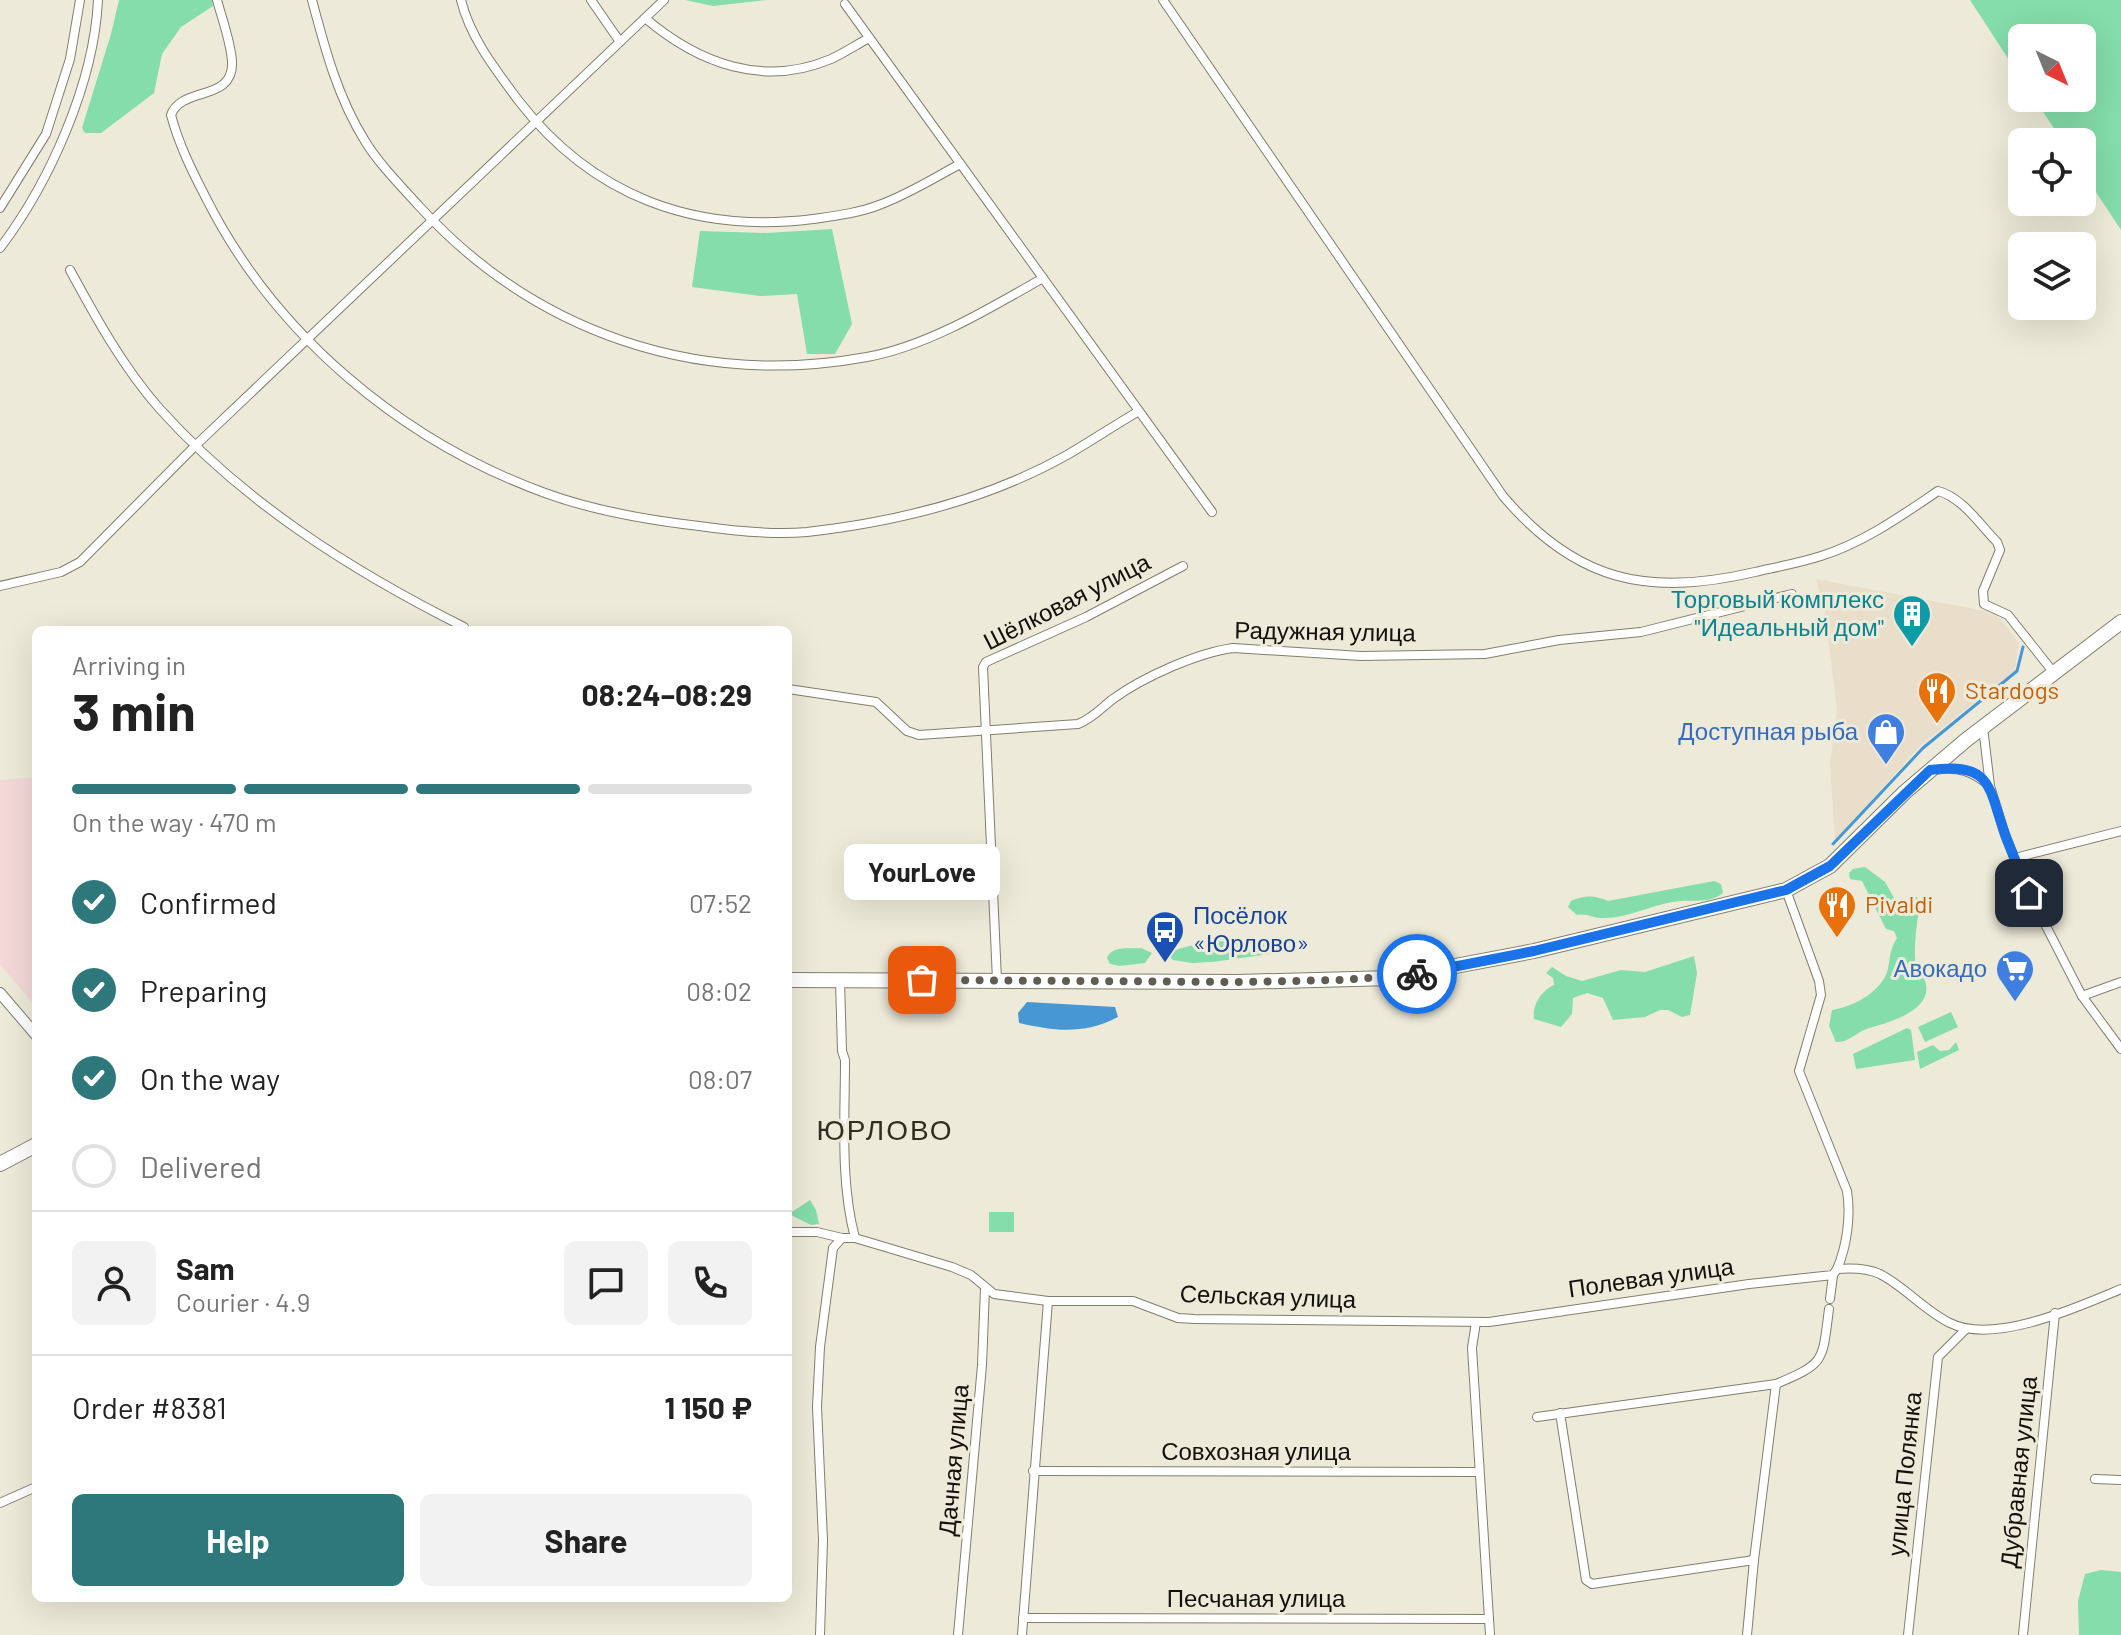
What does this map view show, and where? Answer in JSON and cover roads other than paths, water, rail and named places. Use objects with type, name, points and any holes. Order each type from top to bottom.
[{"type":"main road","points":[[792,980],[1237,982],[1392,978],[1534,951],[1786,890],[1830,866],[1930,770],[2121,622]]},
{"type":"main road","points":[[0,1164],[32,1147]]},
{"type":"street","points":[[0,208],[46,134],[70,59],[80,0]]},
{"type":"street","points":[[0,248],[20,222],[68,124],[91,52],[98,0]]},
{"type":"street","points":[[217,0],[232,60],[228,80],[221,88],[179,103],[171,115],[178,139],[221,228],[250,271],[308,341],[387,408],[421,432],[482,466],[544,493],[584,506],[659,522],[732,530],[804,532],[873,522],[935,508],[1007,483],[1065,456],[1139,411]]},
{"type":"street","points":[[312,0],[342,98],[365,142],[433,221],[471,256],[515,289],[559,316],[610,337],[672,356],[726,364],[794,366],[870,357],[927,338],[1043,278]]},
{"type":"street","points":[[461,0],[466,19],[487,57],[536,123],[572,156],[609,182],[647,201],[684,214],[734,223],[781,223],[877,206],[960,164]]},
{"type":"street","points":[[591,0],[620,42]]},
{"type":"street","points":[[0,586],[61,572],[80,562],[196,445],[664,0]]},
{"type":"street","points":[[1163,0],[1503,496],[1524,521],[1556,548],[1581,563],[1641,582],[1714,582],[1822,556],[1860,539],[1938,491],[1944,492],[1956,500],[1997,542],[2000,550],[1983,591],[1984,604],[2008,615],[2054,673]]},
{"type":"street","points":[[845,4],[1212,512]]},
{"type":"street","points":[[645,18],[692,52],[724,65],[756,72],[791,69],[829,60],[869,38]]},
{"type":"street","points":[[70,270],[120,356],[158,407],[196,445],[298,530],[346,564],[462,626]]},
{"type":"street","name":"Шёлковая улица","points":[[984,731],[982,672],[986,662],[1086,617],[1183,566]]},
{"type":"street","name":"Радужная улица","points":[[792,690],[876,702],[907,731],[919,735],[1078,724],[1089,720],[1113,699],[1142,681],[1213,650],[1233,648],[1361,656],[1485,654],[1559,640],[1641,632],[1792,594]]},
{"type":"street","points":[[1983,726],[1990,786],[2029,893],[2082,996],[2121,1049]]},
{"type":"street","points":[[984,731],[997,980]]},
{"type":"street","points":[[1930,770],[1957,767],[1977,775],[1990,786]]},
{"type":"street","points":[[2015,858],[2121,831]]},
{"type":"street","points":[[1537,1417],[1776,1384],[1810,1370],[1820,1359],[1835,1272],[1842,1256],[1849,1205],[1847,1191],[1799,1071],[1818,1008],[1819,981],[1786,890]]},
{"type":"street","points":[[840,980],[842,1051],[845,1060],[846,1176],[849,1215],[855,1238]]},
{"type":"street","points":[[2082,996],[2121,982]]},
{"type":"street","points":[[0,993],[32,1030]]},
{"type":"street","name":"Сельская улица","points":[[792,1232],[855,1238],[952,1267],[971,1275],[994,1294],[1048,1301],[1133,1301],[1178,1318],[1194,1319],[1476,1322]]},
{"type":"street","points":[[820,1635],[823,1540],[817,1407],[820,1347],[833,1248],[842,1238]]},
{"type":"street","points":[[1835,1272],[1853,1268],[1879,1273],[1934,1314],[1966,1329],[2012,1327],[2121,1289]]},
{"type":"street","name":"Полевая улица","points":[[1476,1322],[1835,1272]]},
{"type":"street","name":"Дачная улица","points":[[958,1635],[982,1365],[985,1289]]},
{"type":"street","points":[[1022,1635],[1048,1301]]},
{"type":"street","name":"Дубравная улица","points":[[2023,1635],[2055,1313]]},
{"type":"street","points":[[1476,1322],[1472,1348],[1490,1635]]},
{"type":"street","name":"улица Полянка","points":[[1908,1635],[1938,1357],[1966,1329]]},
{"type":"street","points":[[1747,1635],[1776,1384]]},
{"type":"street","points":[[1560,1413],[1586,1580],[1592,1584],[1754,1560]]},
{"type":"street","name":"Совхозная улица","points":[[1033,1471],[1478,1472]]},
{"type":"street","points":[[2095,1479],[2121,1480]]},
{"type":"street","points":[[0,1503],[32,1489]]},
{"type":"street","name":"Песчаная улица","points":[[1023,1618],[1489,1619]]},
{"type":"water","points":[[1027,1002],[1115,1007],[1118,1017],[1081,1029],[1045,1028],[1019,1023],[1018,1013]]},
{"type":"waterway","points":[[1833,844],[1923,748],[2017,671],[2023,647]]},
{"type":"place","name":"Торговый комплекс \"Идеальный дом\"","points":[[1912,648]]},
{"type":"place","name":"Stardogs","points":[[1937,725]]},
{"type":"place","name":"Доступная рыба","points":[[1886,766]]},
{"type":"place","name":"Pivaldi","points":[[1837,939]]},
{"type":"place","name":"Посёлок «Юрлово»","points":[[1165,964]]},
{"type":"place","name":"YourLove","points":[[922,980]]},
{"type":"place","name":"Авокадо","points":[[2015,1003]]},
{"type":"district","name":"ЮРЛОВО","points":[[885,1130]]}]
